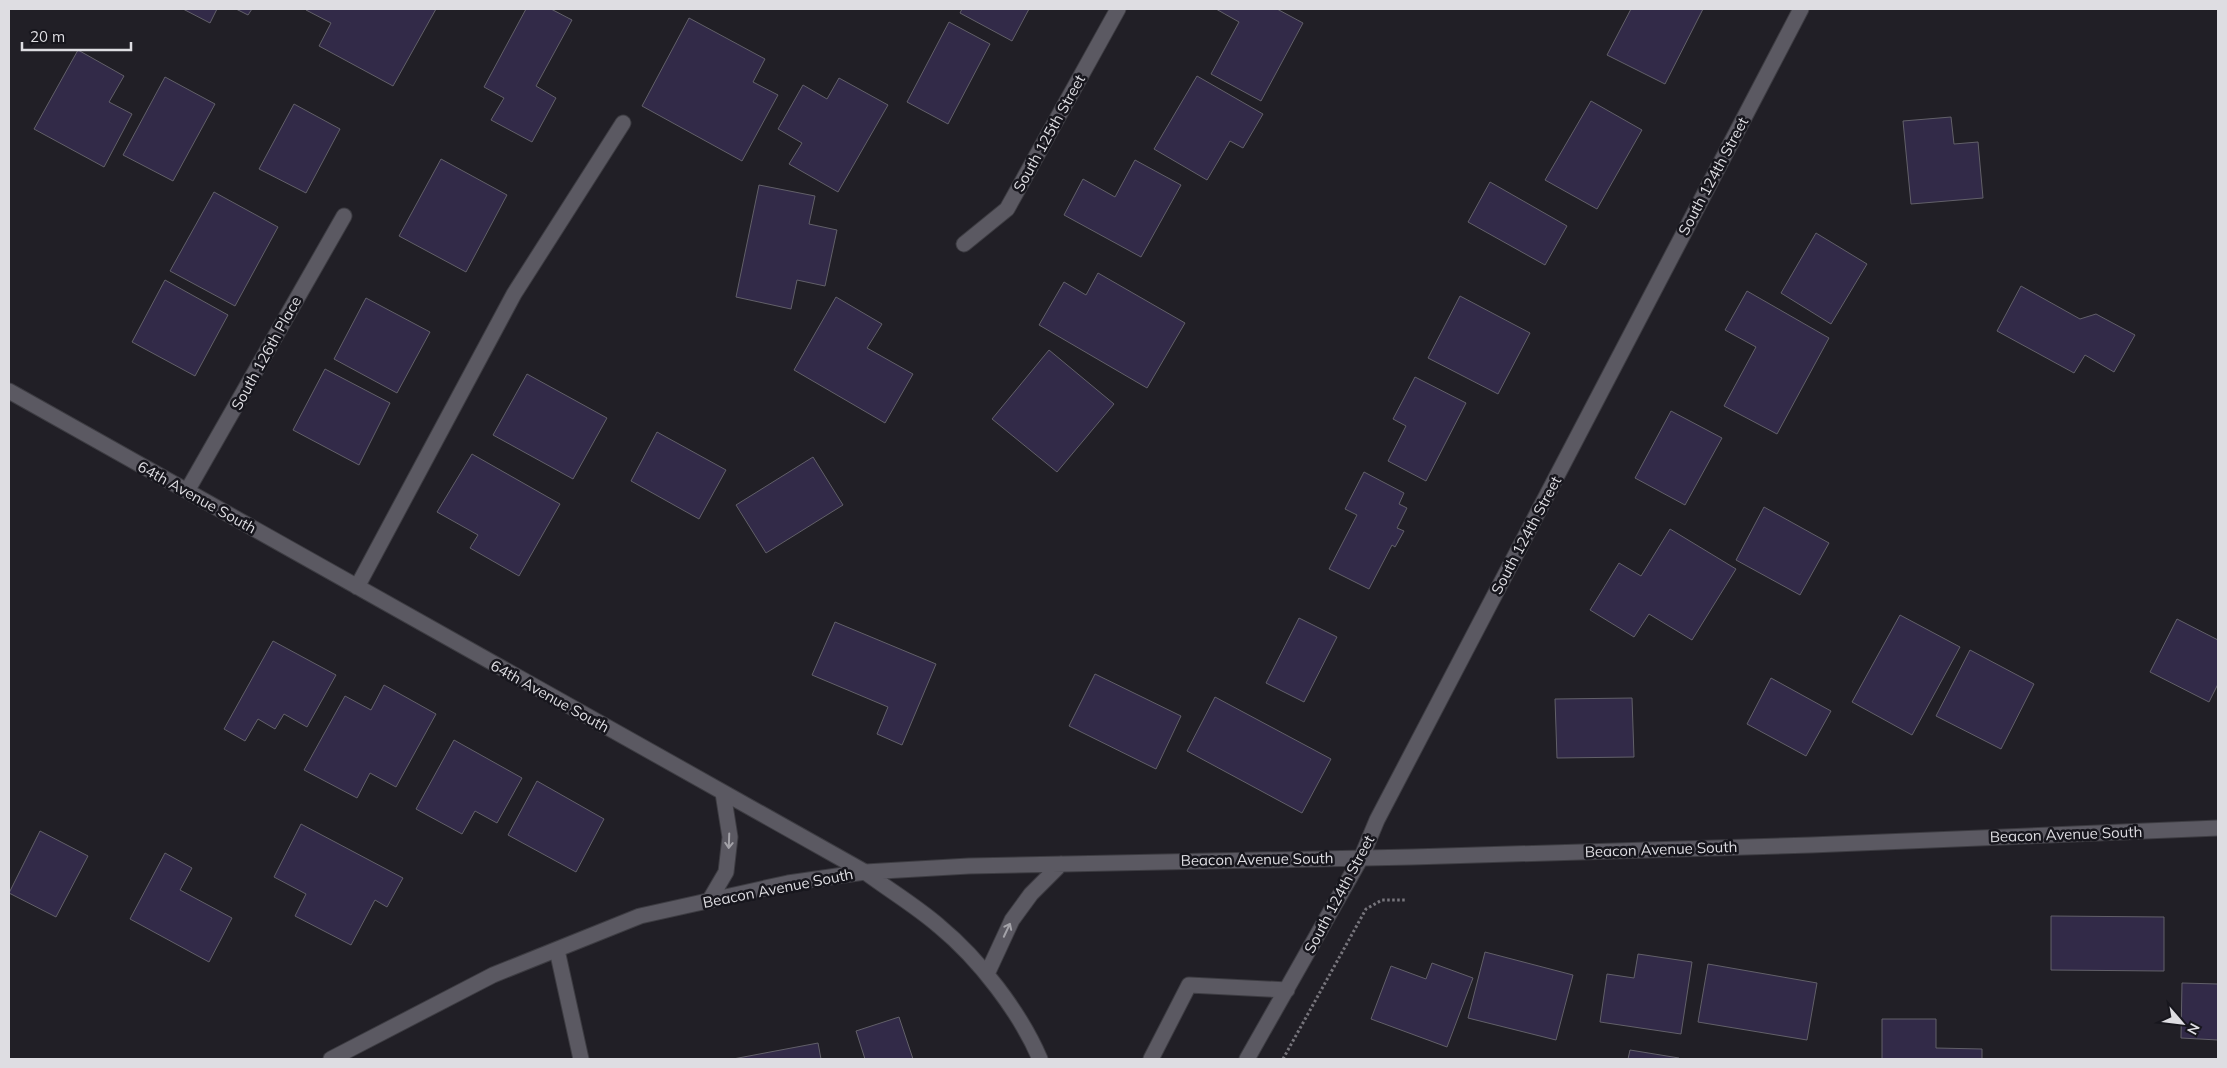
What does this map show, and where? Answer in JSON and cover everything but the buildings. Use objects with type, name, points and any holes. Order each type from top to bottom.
[{"type":"street","name":"South 125th Street","points":[[964,244],[1008,209],[1118,9]]},
{"type":"street","name":"South 124th Street","points":[[1247,1059],[1362,856],[1377,820],[1801,9]]},
{"type":"street","points":[[357,586],[514,294],[623,123]]},
{"type":"street","name":"South 126th Place","points":[[187,491],[344,216]]},
{"type":"street","name":"64th Avenue South","points":[[9,391],[865,872],[940,926],[987,974],[1032,1039],[1040,1059]]},
{"type":"street","points":[[709,901],[726,872],[730,838],[723,793]]},
{"type":"street","name":"Beacon Avenue South","points":[[331,1059],[493,975],[640,916],[788,884],[865,872],[1061,864],[1801,845],[2218,828]]},
{"type":"street","points":[[987,974],[1012,920],[1031,894],[1061,864]]},
{"type":"street","points":[[557,950],[580,1059]]},
{"type":"street","points":[[1152,1059],[1189,985],[1287,990]]},
{"type":"path","points":[[1283,1059],[1366,909],[1382,900],[1406,900]]}]
